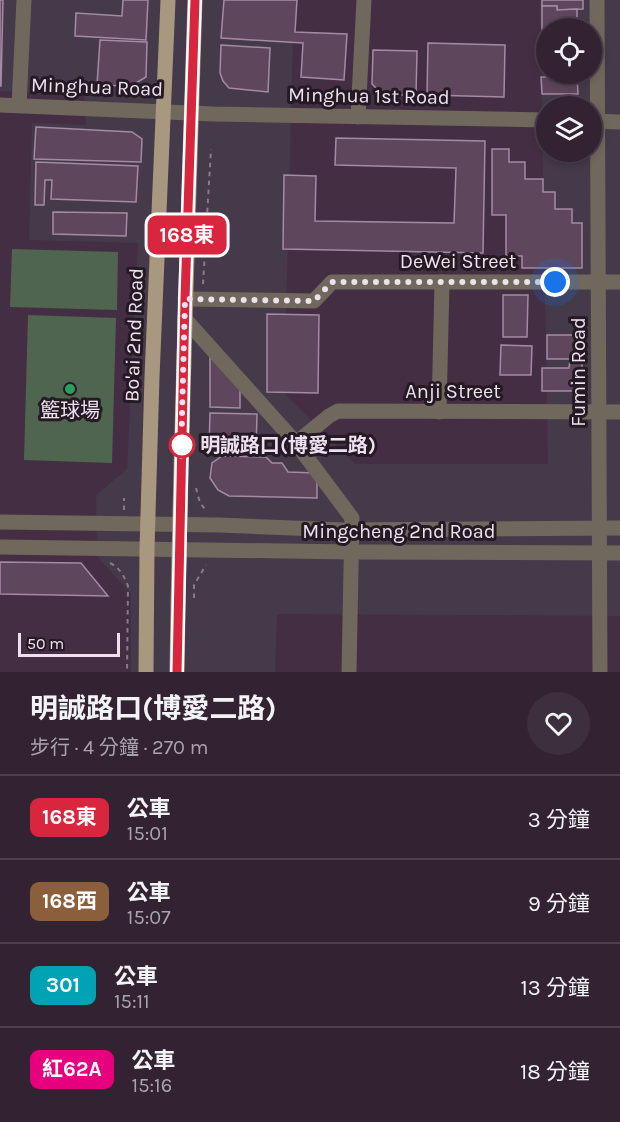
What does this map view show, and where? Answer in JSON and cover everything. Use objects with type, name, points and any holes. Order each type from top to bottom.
[{"type":"main road","name":"Bo'ai 2nd Road","points":[[146,672],[147,549],[168,0]]},
{"type":"main road","points":[[177,672],[178,550],[195,0]]},
{"type":"street","points":[[19,105],[24,0]]},
{"type":"street","points":[[358,117],[364,0]]},
{"type":"street","name":"Fumin Road","points":[[595,96],[597,0]]},
{"type":"street","name":"Minghua Road","points":[[0,105],[192,112]]},
{"type":"street","name":"Minghua 1st Road","points":[[192,112],[536,120]]},
{"type":"street","points":[[602,121],[620,122]]},
{"type":"street","name":"Fumin Road","points":[[595,162],[598,282],[600,672]]},
{"type":"street","name":"DeWei Street","points":[[185,299],[314,301],[332,282],[620,282]]},
{"type":"street","points":[[439,412],[442,282]]},
{"type":"street","points":[[185,319],[296,443],[352,524],[350,672]]},
{"type":"street","name":"Anji Street","points":[[296,443],[338,411],[620,412]]},
{"type":"street","name":"Mingcheng 2nd Road","points":[[0,522],[620,528]]},
{"type":"street","name":"Mingcheng 2nd Road","points":[[0,547],[620,553]]},
{"type":"path","points":[[194,607],[194,585],[208,561]]},
{"type":"path","points":[[107,562],[116,566],[124,575],[128,586],[127,672]]},
{"type":"shaded area","points":[[0,0],[294,0],[284,393],[355,464],[548,464],[543,162],[602,162],[602,96],[542,96],[541,84],[602,84],[602,18],[540,18],[540,0],[620,0],[620,616],[277,614],[275,672],[131,672],[131,594],[97,556],[96,495],[127,469],[138,243],[29,240],[32,123],[86,125],[84,95],[0,91]]},
{"type":"green space","points":[[12,249],[118,252],[117,310],[10,307]]},
{"type":"green space","name":"籃球場","points":[[28,315],[116,318],[112,463],[24,460]]},
{"type":"building","points":[[0,0],[3,0],[1,86],[0,86]]},
{"type":"building","points":[[123,0],[148,0],[146,40],[75,36],[76,13],[122,16]]},
{"type":"building","points":[[224,0],[297,0],[295,32],[347,34],[344,80],[301,77],[303,43],[221,38]]},
{"type":"building","points":[[542,0],[583,0],[583,9],[557,10],[557,6],[542,6]]},
{"type":"building","points":[[542,6],[557,6],[557,10],[577,9],[577,18],[542,18]]},
{"type":"building","points":[[100,40],[147,42],[146,77],[131,86],[97,85]]},
{"type":"building","points":[[428,43],[505,45],[504,97],[427,95]]},
{"type":"building","points":[[221,45],[270,48],[268,92],[229,88],[220,73]]},
{"type":"building","points":[[373,50],[417,51],[416,95],[383,95],[372,84]]},
{"type":"building","points":[[541,84],[578,84],[578,94],[542,94]]},
{"type":"building","points":[[36,127],[132,132],[142,139],[141,162],[34,159]]},
{"type":"building","points":[[336,138],[485,141],[483,253],[283,249],[284,175],[316,176],[315,221],[454,223],[456,168],[335,165]]},
{"type":"building","points":[[492,149],[509,149],[509,162],[525,162],[525,179],[543,179],[543,192],[555,192],[555,209],[572,209],[572,223],[582,223],[582,268],[522,268],[522,256],[506,256],[506,215],[492,215]]},
{"type":"building","points":[[36,162],[138,166],[136,202],[51,199],[52,180],[45,180],[44,205],[35,205]]},
{"type":"building","points":[[53,212],[127,213],[126,236],[53,234]]},
{"type":"building","points":[[503,295],[528,295],[527,337],[503,337]]},
{"type":"building","points":[[267,314],[319,315],[318,393],[267,392]]},
{"type":"building","points":[[547,335],[582,335],[582,383],[576,391],[542,391],[542,368],[569,368],[570,359],[547,359]]},
{"type":"building","points":[[501,345],[532,346],[531,375],[500,375]]},
{"type":"building","points":[[210,357],[240,387],[240,408],[210,407]]},
{"type":"building","points":[[210,413],[257,414],[256,449],[209,448]]},
{"type":"building","points":[[222,456],[266,457],[272,463],[282,463],[288,472],[317,473],[317,498],[229,496],[218,490],[210,478],[212,463]]},
{"type":"building","points":[[0,562],[81,563],[108,596],[0,594]]},
{"type":"bus line","name":"168東","points":[[177,672],[178,550],[195,0]]},
{"type":"place","name":"籃球場","points":[[70,389]]},
{"type":"place","name":"明誠路口(博愛二路)","points":[[182,445]]},
{"type":"route","points":[[182,445],[181,456],[185,299],[314,301],[332,282],[555,282]]}]
